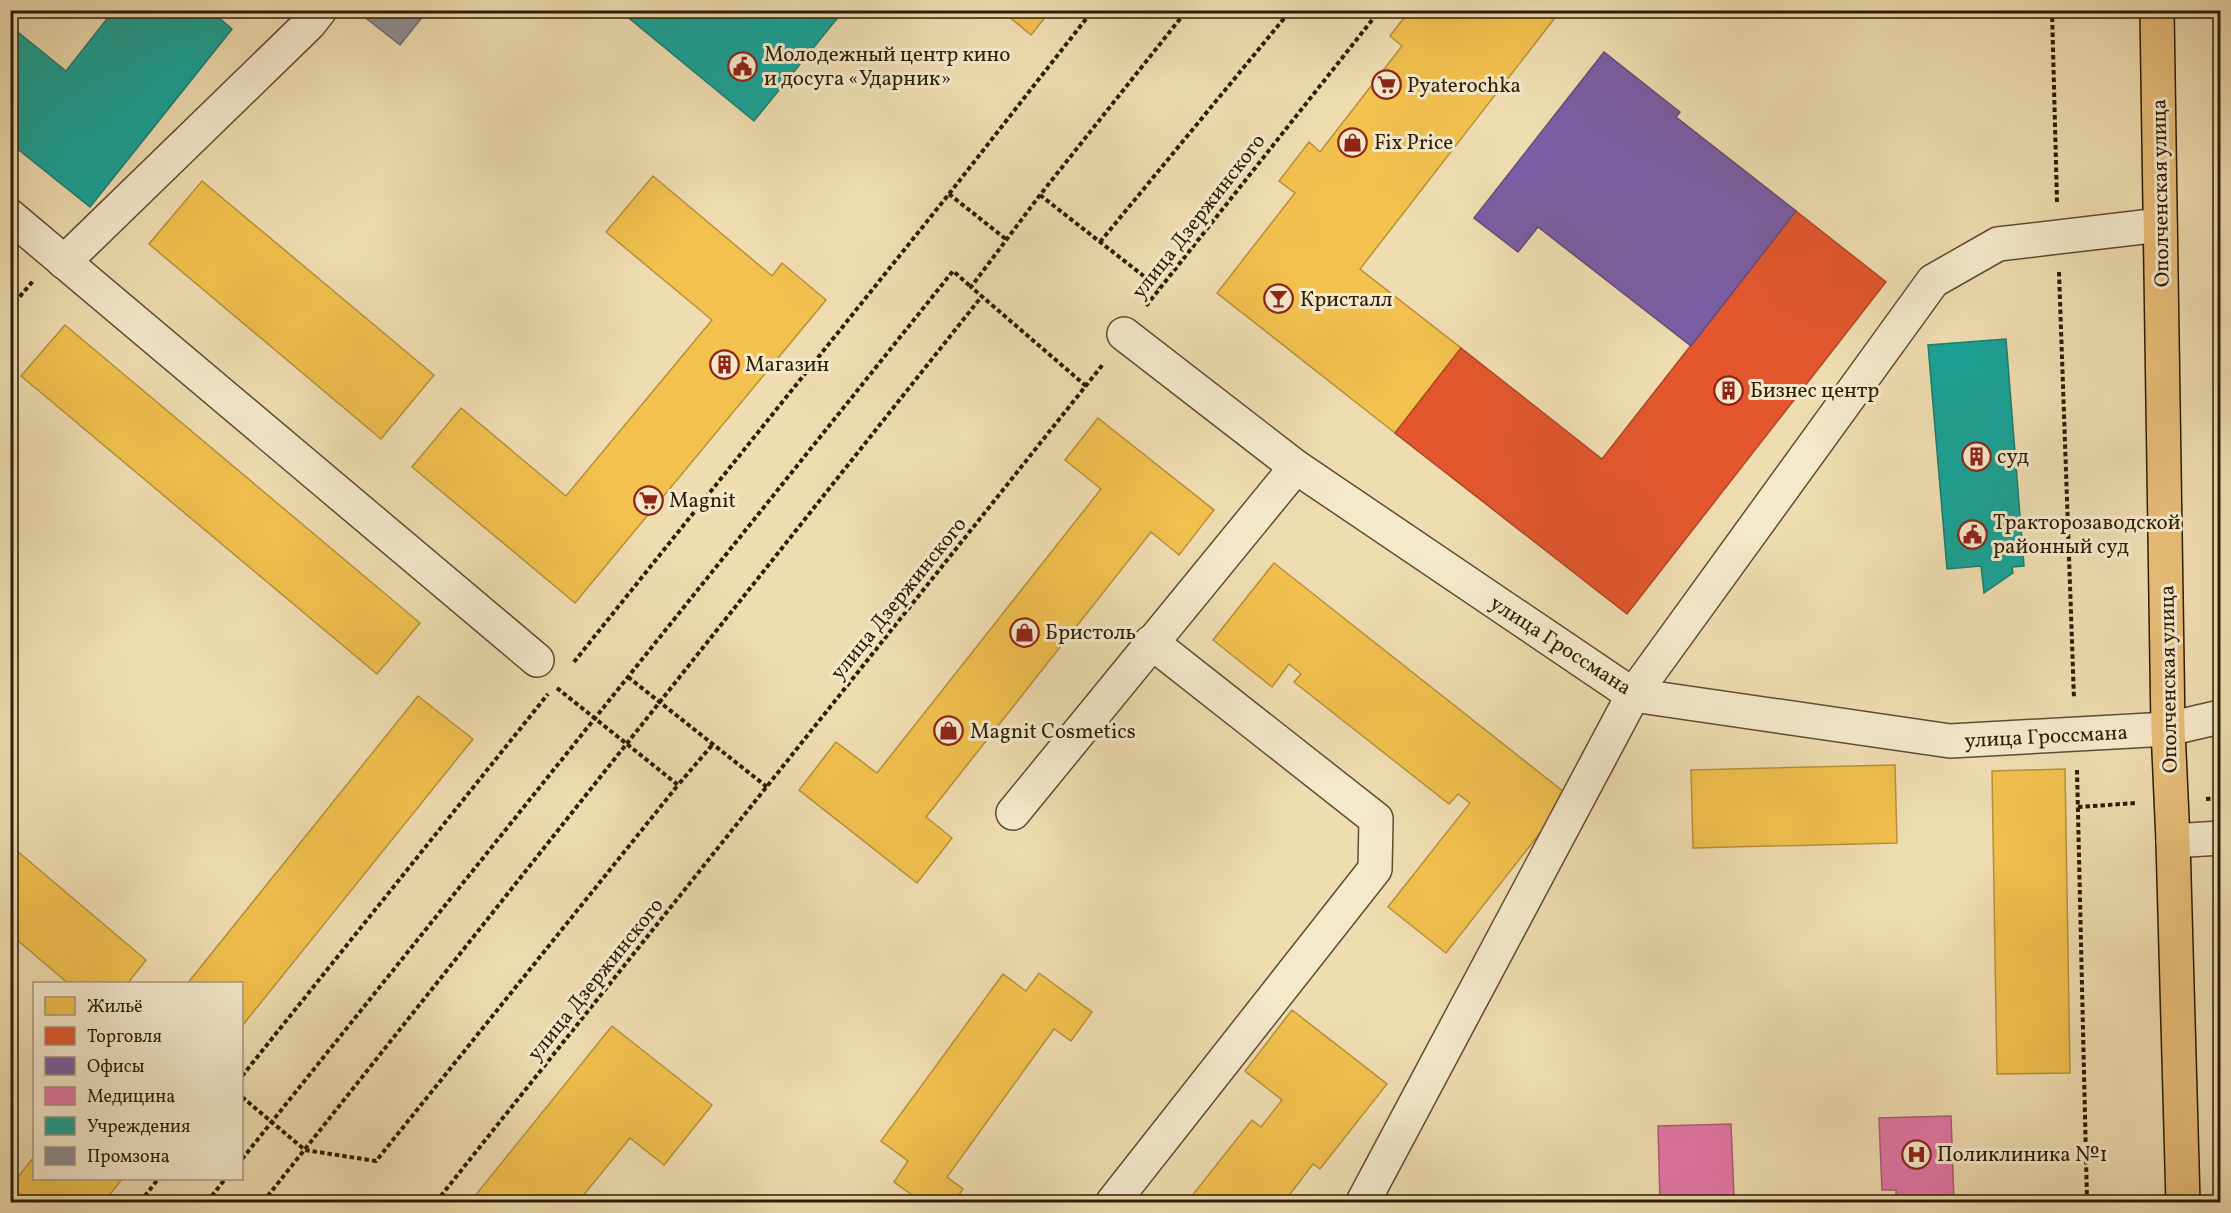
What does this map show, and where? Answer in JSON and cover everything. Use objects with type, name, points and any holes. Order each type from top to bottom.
[{"type":"main road","name":"Ополченская улица","points":[[2157,10],[2168,729],[2183,1203]]},
{"type":"street","points":[[64,262],[309,24],[320,10]]},
{"type":"street","points":[[10,216],[546,673]]},
{"type":"street","points":[[1363,1203],[1633,695],[1933,281],[1998,244],[2160,225]]},
{"type":"street","name":"улица Гроссмана","points":[[1124,334],[1296,467],[1633,695],[1950,741],[2168,729],[2220,717]]},
{"type":"street","points":[[1013,813],[1296,467]]},
{"type":"street","points":[[1113,1203],[1375,869],[1376,819],[1151,642]]},
{"type":"street","points":[[2173,841],[2220,838]]},
{"type":"path","points":[[570,667],[950,194],[1093,10]]},
{"type":"path","points":[[971,287],[1040,195],[1187,10]]},
{"type":"path","points":[[1100,242],[1291,10]]},
{"type":"path","name":"улица Дзержинского","points":[[436,1203],[1086,386],[1159,288],[1380,10]]},
{"type":"path","points":[[2052,10],[2087,1203]]},
{"type":"path","points":[[950,194],[1006,240]]},
{"type":"path","points":[[1040,195],[1159,288]]},
{"type":"path","points":[[243,1158],[953,271],[1086,386]]},
{"type":"path","points":[[263,1203],[982,296]]},
{"type":"path","points":[[243,1075],[546,673],[595,718],[678,785]]},
{"type":"path","points":[[628,677],[767,787]]},
{"type":"path","points":[[243,1098],[305,1150],[376,1161],[713,744]]},
{"type":"path","points":[[140,1203],[158,1180]]},
{"type":"path","points":[[207,1203],[225,1180]]},
{"type":"building: Жильё","points":[[1001,10],[1051,10],[1031,35]]},
{"type":"building: Жильё","points":[[1410,10],[1561,10],[1360,269],[1461,348],[1395,433],[1217,293],[1295,193],[1279,181],[1309,142],[1320,152],[1402,46],[1390,36]]},
{"type":"building: Жильё","name":"Магазин","points":[[653,176],[772,276],[782,263],[826,300],[575,603],[412,467],[461,408],[566,496],[712,320],[606,232]]},
{"type":"building: Жильё","points":[[202,181],[434,375],[381,439],[149,244]]},
{"type":"building: Жильё","points":[[65,325],[420,623],[377,674],[21,376]]},
{"type":"building: Жильё","points":[[1098,418],[1214,510],[1179,555],[1151,532],[926,817],[952,838],[917,883],[799,790],[836,742],[877,773],[1101,489],[1065,460]]},
{"type":"building: Жильё","points":[[1274,563],[1569,796],[1446,953],[1388,907],[1470,803],[1458,794],[1449,804],[1294,682],[1301,674],[1289,664],[1272,687],[1213,640]]},
{"type":"building: Жильё","points":[[418,696],[473,739],[243,1025],[243,982],[189,982]]},
{"type":"building: Жильё","points":[[1895,765],[1897,843],[1693,848],[1691,770]]},
{"type":"building: Жильё","points":[[2065,769],[2070,1073],[1997,1074],[1992,771]]},
{"type":"building: Жильё","points":[[10,845],[146,960],[129,982],[67,982],[10,934]]},
{"type":"building: Жильё","points":[[1039,973],[1092,1012],[1071,1041],[1054,1029],[947,1177],[963,1189],[954,1202],[922,1202],[894,1182],[908,1161],[881,1141],[1003,974],[1026,991]]},
{"type":"building: Жильё","points":[[1292,1010],[1387,1084],[1320,1169],[1313,1164],[1284,1202],[1187,1202],[1252,1120],[1261,1127],[1282,1100],[1245,1071]]},
{"type":"building: Жильё","points":[[612,1026],[712,1105],[664,1165],[630,1138],[578,1202],[470,1202]]},
{"type":"building: Жильё","points":[[33,1158],[33,1180],[121,1180],[104,1202],[10,1202],[10,1187]]},
{"type":"building: Торговля","name":"Бизнес центр","points":[[1796,211],[1886,282],[1627,614],[1395,433],[1461,348],[1602,459]]},
{"type":"building: Офисы","points":[[1604,52],[1680,112],[1676,117],[1796,211],[1691,346],[1538,227],[1518,252],[1474,218]]},
{"type":"building: Медицина","name":"Поликлиника №1","points":[[1951,1116],[1954,1202],[1896,1202],[1896,1190],[1882,1190],[1879,1118]]},
{"type":"building: Медицина","points":[[1731,1124],[1734,1197],[1721,1197],[1721,1202],[1660,1202],[1658,1126]]},
{"type":"building: Учреждения","points":[[114,10],[210,10],[232,29],[90,207],[10,143],[10,45],[19,33],[66,71]]},
{"type":"building: Учреждения","name":"Молодежный центр кино и досуга «Ударник»","points":[[619,10],[844,10],[754,121]]},
{"type":"building: Учреждения","name":"суд","points":[[2006,339],[2024,566],[2012,567],[2013,573],[1984,593],[1981,566],[1947,569],[1928,345]]},
{"type":"building: Промзона","points":[[364,10],[428,10],[400,45],[361,14]]},
{"type":"place","name":"Молодежный центр кино и досуга «Ударник»","points":[[743,66]]},
{"type":"place","name":"Pyaterochka","points":[[1386,85]]},
{"type":"place","name":"Fix Price","points":[[1353,142]]},
{"type":"place","name":"Кристалл","points":[[1279,299]]},
{"type":"place","name":"Магазин","points":[[724,364]]},
{"type":"place","name":"Бизнес центр","points":[[1729,390]]},
{"type":"place","name":"суд","points":[[1976,456]]},
{"type":"place","name":"Magnit","points":[[648,500]]},
{"type":"place","name":"Тракторозаводской районный суд","points":[[1972,534]]},
{"type":"place","name":"Бристоль","points":[[1024,632]]},
{"type":"place","name":"Magnit Cosmetics","points":[[949,731]]},
{"type":"place","name":"Поликлиника №1","points":[[1916,1154]]}]
